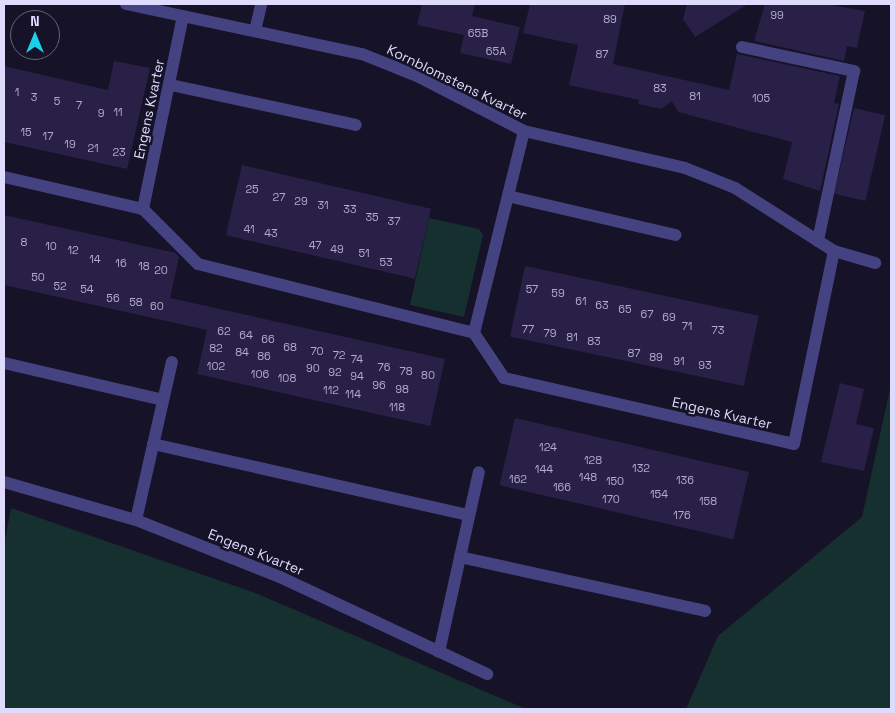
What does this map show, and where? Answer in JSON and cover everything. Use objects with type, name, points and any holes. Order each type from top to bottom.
[{"type":"street","name":"Kornblomstens Kvarter","points":[[126,4],[362,54],[417,76],[524,131],[685,168],[735,188],[834,251],[875,264]]},
{"type":"street","points":[[255,31],[261,4]]},
{"type":"street","name":"Engens Kvarter","points":[[143,209],[171,85],[184,16]]},
{"type":"street","points":[[742,47],[854,71],[818,241]]},
{"type":"street","points":[[171,85],[356,125]]},
{"type":"street","points":[[4,177],[143,209],[198,264],[474,333],[524,131]]},
{"type":"street","points":[[508,196],[676,235]]},
{"type":"street","name":"Engens Kvarter","points":[[474,333],[504,378],[794,444],[834,251]]},
{"type":"street","points":[[136,520],[172,362]]},
{"type":"street","points":[[4,363],[163,400]]},
{"type":"street","points":[[153,444],[470,515]]},
{"type":"street","points":[[439,652],[479,472]]},
{"type":"street","name":"Engens Kvarter","points":[[4,482],[136,520],[280,577],[487,674]]},
{"type":"street","points":[[460,557],[704,611]]},
{"type":"green space","points":[[429,218],[479,229],[483,235],[464,317],[410,305]]},
{"type":"green space","points":[[891,384],[891,709],[686,709],[718,636],[862,517]]},
{"type":"green space","points":[[11,508],[258,594],[526,709],[4,709],[4,545]]},
{"type":"building","points":[[422,4],[475,4],[472,16],[520,27],[511,64],[460,53],[464,35],[417,25]]},
{"type":"building","points":[[530,4],[625,4],[613,64],[729,90],[737,54],[840,76],[834,103],[839,104],[820,191],[783,179],[792,142],[678,112],[672,101],[661,109],[638,104],[639,100],[569,85],[578,45],[523,33]]},
{"type":"building","points":[[687,4],[748,4],[695,37],[683,19]]},
{"type":"building","points":[[765,4],[826,4],[865,11],[857,48],[847,46],[844,61],[754,41]]},
{"type":"building","points":[[114,61],[150,68],[127,169],[4,142],[4,66],[108,90]]},
{"type":"building","points":[[854,108],[885,115],[865,201],[834,194]]},
{"type":"building","points":[[242,165],[431,209],[415,279],[226,235]]},
{"type":"building","points":[[4,215],[176,253],[179,257],[170,298],[445,359],[430,426],[197,374],[207,330],[4,285]]},
{"type":"building","points":[[525,266],[759,316],[744,386],[510,336]]},
{"type":"building","points":[[840,383],[864,389],[856,424],[874,428],[864,471],[821,462]]},
{"type":"building","points":[[515,418],[749,472],[733,539],[499,485]]}]
